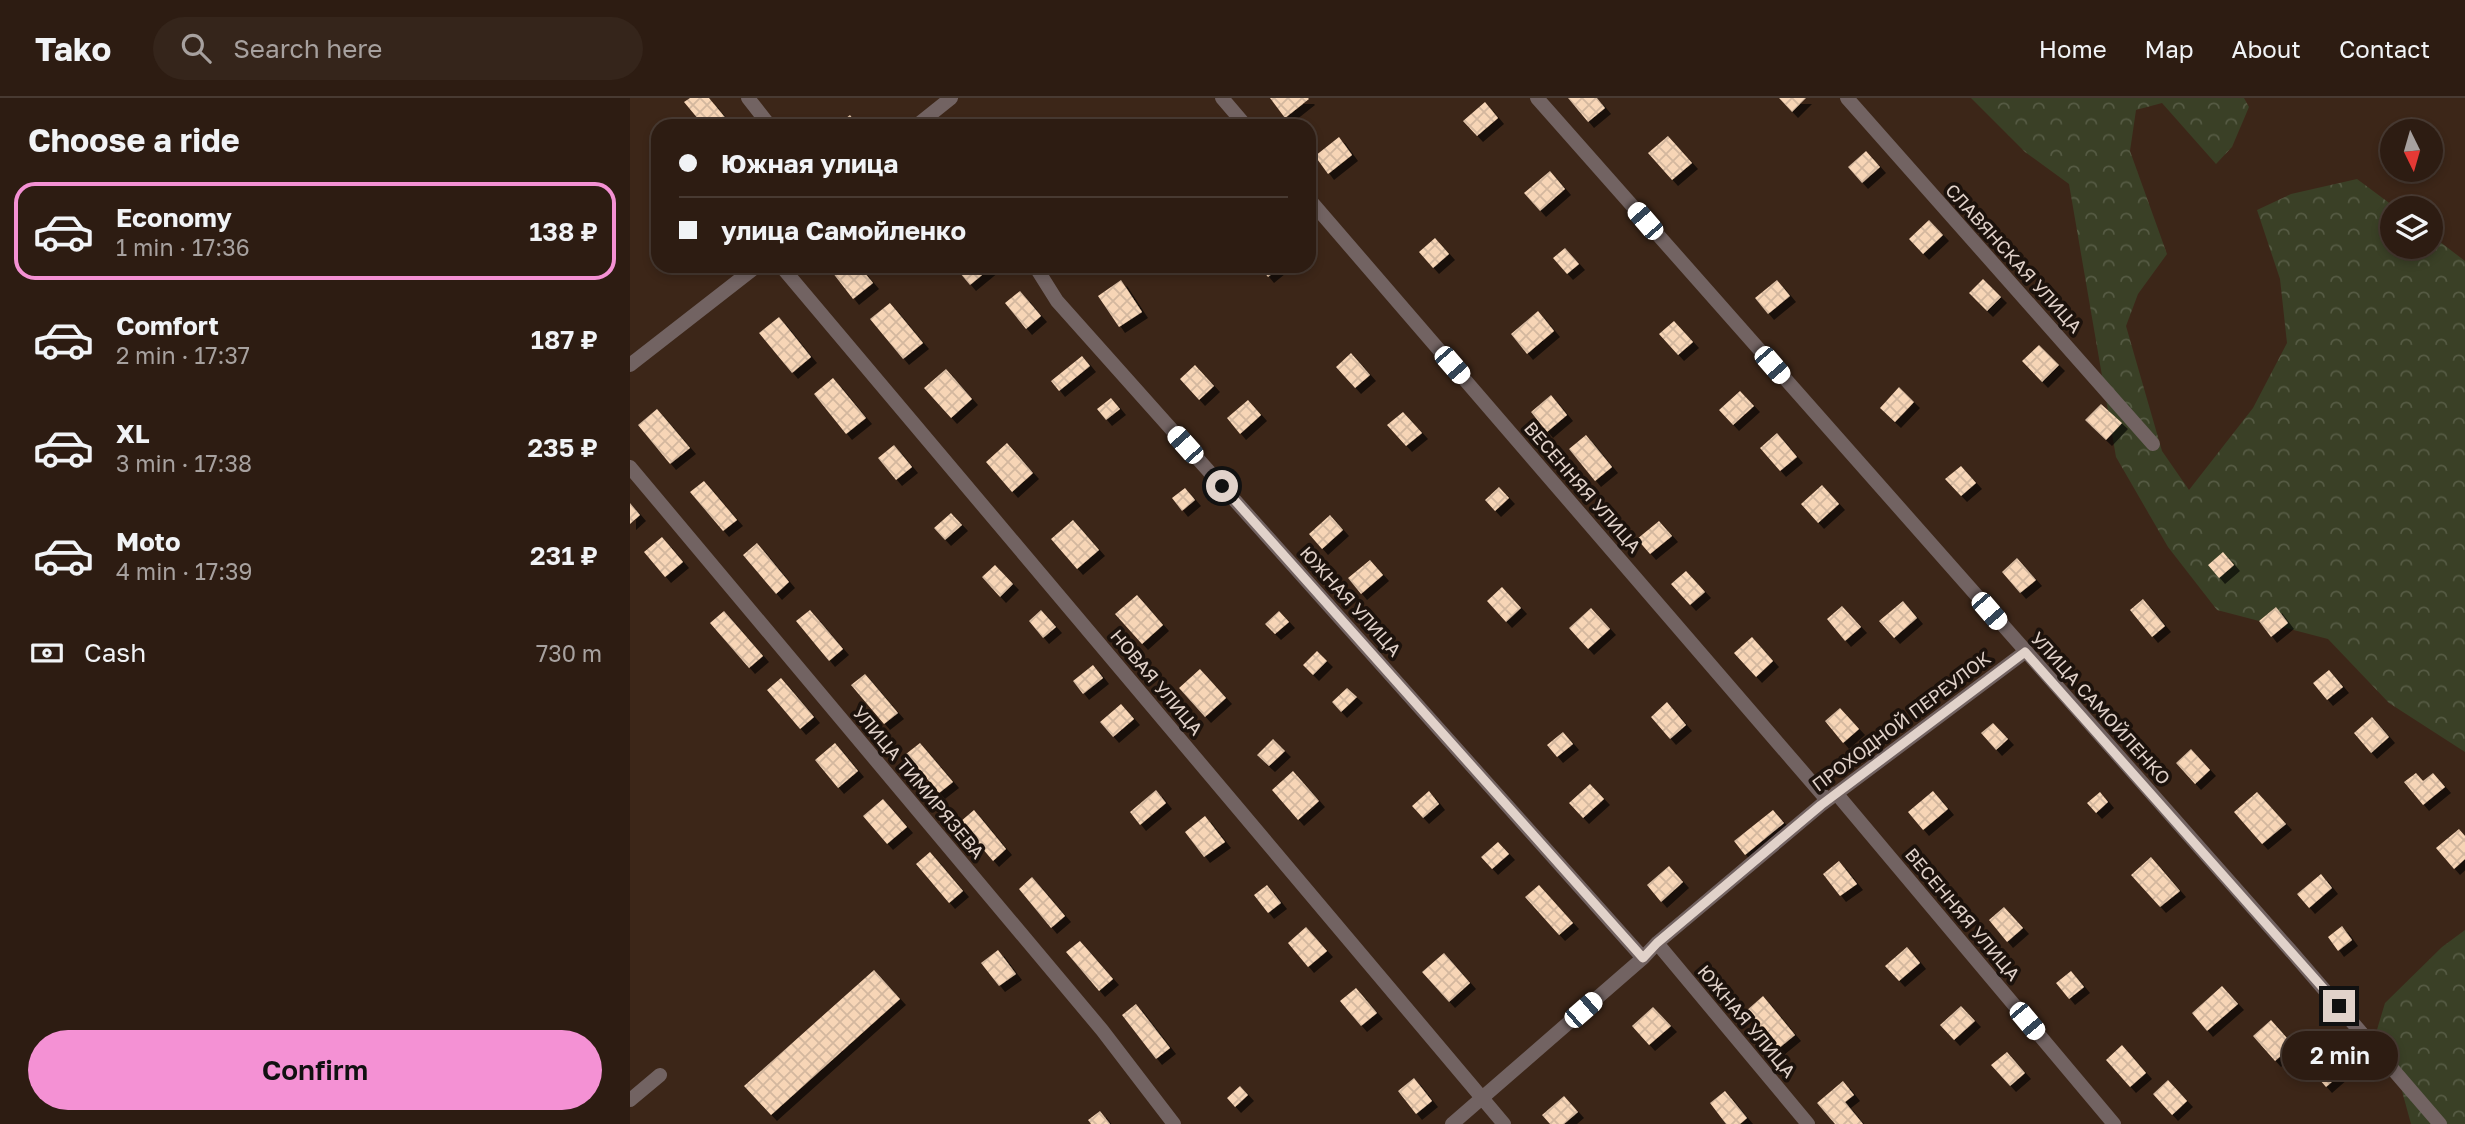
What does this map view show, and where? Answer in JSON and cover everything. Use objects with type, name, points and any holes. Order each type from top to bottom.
[{"type":"street","points":[[748,98],[764,119]]},
{"type":"street","points":[[926,119],[951,98]]},
{"type":"street","points":[[1222,98],[1240,119]]},
{"type":"street","name":"УЛИЦА САМОЙЛЕНКО","points":[[1537,98],[2290,950],[2440,1124]]},
{"type":"street","name":"СЛАВЯНСКАЯ УЛИЦА","points":[[1847,98],[2153,444]]},
{"type":"street","name":"ВЕСЕННЯЯ УЛИЦА","points":[[1316,207],[2115,1124]]},
{"type":"street","points":[[630,366],[748,273]]},
{"type":"street","name":"НОВАЯ УЛИЦА","points":[[787,273],[1504,1124]]},
{"type":"street","name":"ЮЖНАЯ УЛИЦА","points":[[1039,273],[1057,301],[1643,958]]},
{"type":"street","name":"УЛИЦА ТИМИРЯЗЕВА","points":[[630,467],[1102,1030],[1174,1124]]},
{"type":"street","name":"ПРОХОДНОЙ ПЕРЕУЛОК","points":[[1452,1124],[1657,943],[1832,797],[2025,652]]},
{"type":"street","name":"ЮЖНАЯ УЛИЦА","points":[[1657,943],[1808,1124]]},
{"type":"street","points":[[630,1100],[660,1075]]},
{"type":"green space","points":[[1971,98],[2244,98],[2249,107],[2232,147],[2216,164],[2162,103],[2136,110],[2130,151],[2167,254],[2138,294],[2126,326],[2162,451],[2189,490],[2253,408],[2287,343],[2280,279],[2257,210],[2291,194],[2357,179],[2380,196],[2380,259],[2443,259],[2443,244],[2465,261],[2465,752],[2389,703],[2328,639],[2217,610],[2168,547],[2116,457],[2069,184],[2025,152]]},
{"type":"green space","points":[[2465,930],[2465,1124],[2411,1124],[2399,1080],[2373,1043],[2385,1003],[2442,947]]},
{"type":"building","points":[[690,98],[709,98],[726,119],[698,119],[684,102]]},
{"type":"building","points":[[1270,98],[1308,98],[1309,99],[1285,118]]},
{"type":"building","points":[[1568,98],[1597,98],[1605,108],[1588,122]]},
{"type":"building","points":[[1779,98],[1806,98],[1792,112]]},
{"type":"building","points":[[1485,102],[1498,118],[1477,136],[1463,121]]},
{"type":"building","points":[[1668,136],[1692,163],[1672,180],[1648,153]]},
{"type":"building","points":[[1339,137],[1352,155],[1328,174],[1316,155]]},
{"type":"building","points":[[1866,151],[1880,167],[1862,183],[1848,167]]},
{"type":"building","points":[[1550,171],[1565,189],[1540,211],[1524,193]]},
{"type":"building","points":[[1929,220],[1943,235],[1923,254],[1909,239]]},
{"type":"building","points":[[1435,238],[1449,254],[1433,268],[1419,252]]},
{"type":"building","points":[[1565,248],[1579,264],[1567,274],[1553,258]]},
{"type":"building","points":[[833,273],[865,273],[873,283],[853,299]]},
{"type":"building","points":[[960,273],[985,273],[970,285]]},
{"type":"building","points":[[1983,279],[2001,297],[1987,311],[1969,293]]},
{"type":"building","points":[[1121,280],[1142,312],[1119,327],[1098,296]]},
{"type":"building","points":[[1777,280],[1790,296],[1768,314],[1755,298]]},
{"type":"building","points":[[1020,291],[1041,316],[1026,329],[1005,303]]},
{"type":"building","points":[[890,303],[923,343],[903,359],[870,319]]},
{"type":"building","points":[[1538,311],[1554,331],[1527,354],[1511,334]]},
{"type":"building","points":[[779,317],[811,357],[792,373],[759,333]]},
{"type":"building","points":[[1674,321],[1693,342],[1678,355],[1659,334]]},
{"type":"building","points":[[2039,345],[2059,365],[2042,382],[2022,361]]},
{"type":"building","points":[[1351,353],[1370,375],[1355,388],[1336,367]]},
{"type":"building","points":[[1082,356],[1090,366],[1059,391],[1051,381]]},
{"type":"building","points":[[1195,365],[1214,386],[1199,400],[1180,379]]},
{"type":"building","points":[[946,369],[972,399],[951,418],[924,388]]},
{"type":"building","points":[[833,378],[866,418],[846,434],[814,394]]},
{"type":"building","points":[[1899,387],[1914,402],[1895,422],[1880,408]]},
{"type":"building","points":[[1740,391],[1754,406],[1733,425],[1719,410]]},
{"type":"building","points":[[1551,395],[1567,415],[1547,432],[1531,412]]},
{"type":"building","points":[[1111,398],[1120,409],[1106,420],[1097,409]]},
{"type":"building","points":[[1248,400],[1261,415],[1240,434],[1227,418]]},
{"type":"building","points":[[2101,404],[2122,423],[2106,440],[2085,420]]},
{"type":"building","points":[[657,409],[690,448],[670,464],[638,425]]},
{"type":"building","points":[[1403,412],[1422,433],[1406,446],[1387,425]]},
{"type":"building","points":[[1777,433],[1797,457],[1780,471],[1760,448]]},
{"type":"building","points":[[1586,435],[1612,467],[1595,481],[1569,449]]},
{"type":"building","points":[[1007,443],[1033,473],[1012,492],[986,462]]},
{"type":"building","points":[[894,445],[912,467],[896,480],[878,458]]},
{"type":"building","points":[[1961,466],[1976,483],[1961,496],[1945,479]]},
{"type":"building","points":[[704,481],[737,520],[723,531],[690,492]]},
{"type":"building","points":[[1822,485],[1839,504],[1818,523],[1801,504]]},
{"type":"building","points":[[1499,487],[1509,498],[1495,511],[1485,500]]},
{"type":"building","points":[[1185,488],[1195,500],[1182,511],[1172,498]]},
{"type":"building","points":[[630,503],[640,515],[630,524]]},
{"type":"building","points":[[951,513],[962,525],[945,540],[934,528]]},
{"type":"building","points":[[1330,515],[1343,530],[1322,549],[1309,534]]},
{"type":"building","points":[[1073,520],[1099,550],[1077,569],[1051,539]]},
{"type":"building","points":[[1659,521],[1672,536],[1650,554],[1637,539]]},
{"type":"building","points":[[662,537],[683,562],[665,577],[644,552]]},
{"type":"building","points":[[757,543],[789,582],[776,594],[743,555]]},
{"type":"building","points":[[2223,552],[2234,565],[2219,578],[2208,565]]},
{"type":"building","points":[[2017,558],[2036,580],[2020,593],[2002,572]]},
{"type":"building","points":[[1370,560],[1383,575],[1361,594],[1348,578]]},
{"type":"building","points":[[995,565],[1013,584],[1000,597],[982,577]]},
{"type":"building","points":[[1686,571],[1705,592],[1690,605],[1671,584]]},
{"type":"building","points":[[1502,587],[1521,608],[1506,622],[1487,601]]},
{"type":"building","points":[[1137,595],[1163,625],[1142,644],[1115,614]]},
{"type":"building","points":[[2143,599],[2165,626],[2152,637],[2130,610]]},
{"type":"building","points":[[1903,601],[1917,618],[1894,638],[1879,621]]},
{"type":"building","points":[[1842,606],[1861,627],[1845,641],[1827,619]]},
{"type":"building","points":[[2276,607],[2288,623],[2271,637],[2259,621]]},
{"type":"building","points":[[1591,608],[1610,629],[1588,649],[1569,628]]},
{"type":"building","points":[[810,610],[843,649],[829,661],[796,621]]},
{"type":"building","points":[[1041,610],[1056,627],[1043,638],[1029,621]]},
{"type":"building","points":[[724,611],[763,656],[749,668],[710,623]]},
{"type":"building","points":[[1279,611],[1289,622],[1275,634],[1265,624]]},
{"type":"building","points":[[1752,637],[1773,661],[1756,677],[1734,653]]},
{"type":"building","points":[[1317,651],[1327,661],[1313,675],[1303,665]]},
{"type":"building","points":[[1093,665],[1103,678],[1083,694],[1073,681]]},
{"type":"building","points":[[1200,669],[1226,698],[1205,717],[1179,688]]},
{"type":"building","points":[[2329,670],[2343,687],[2327,700],[2313,683]]},
{"type":"building","points":[[865,674],[898,713],[884,724],[851,685]]},
{"type":"building","points":[[781,678],[814,717],[800,729],[767,690]]},
{"type":"building","points":[[1347,688],[1357,697],[1341,712],[1332,702]]},
{"type":"building","points":[[1667,702],[1686,725],[1670,739],[1651,717]]},
{"type":"building","points":[[1121,704],[1134,719],[1113,737],[1100,722]]},
{"type":"building","points":[[1840,708],[1859,729],[1843,743],[1825,721]]},
{"type":"building","points":[[2372,717],[2389,737],[2371,753],[2354,733]]},
{"type":"building","points":[[1993,723],[2008,739],[1996,750],[1981,733]]},
{"type":"building","points":[[1563,732],[1573,744],[1557,757],[1547,745]]},
{"type":"building","points":[[1273,739],[1285,751],[1269,766],[1257,755]]},
{"type":"building","points":[[835,743],[858,771],[838,788],[815,760]]},
{"type":"building","points":[[920,743],[953,782],[939,793],[906,754]]},
{"type":"building","points":[[2191,749],[2210,770],[2195,784],[2176,763]]},
{"type":"building","points":[[1293,771],[1319,801],[1298,820],[1272,790]]},
{"type":"building","points":[[2416,773],[2423,781],[2433,773],[2445,787],[2423,805],[2404,782]]},
{"type":"building","points":[[1590,784],[1604,799],[1583,818],[1569,803]]},
{"type":"building","points":[[1156,790],[1166,803],[1140,825],[1130,812]]},
{"type":"building","points":[[1429,791],[1439,804],[1423,818],[1412,806]]},
{"type":"building","points":[[1933,791],[1948,809],[1923,830],[1908,812]]},
{"type":"building","points":[[2100,792],[2108,802],[2096,813],[2087,803]]},
{"type":"building","points":[[2257,792],[2286,824],[2262,844],[2234,812]]},
{"type":"building","points":[[883,799],[907,827],[887,844],[863,816]]},
{"type":"building","points":[[974,810],[1006,849],[993,861],[960,822]]},
{"type":"building","points":[[1773,810],[1784,823],[1745,855],[1734,841]]},
{"type":"building","points":[[1205,816],[1225,842],[1204,857],[1185,832]]},
{"type":"building","points":[[2459,829],[2465,836],[2465,859],[2454,869],[2436,848]]},
{"type":"building","points":[[1498,842],[1509,854],[1492,869],[1481,857]]},
{"type":"building","points":[[930,852],[963,891],[949,903],[916,864]]},
{"type":"building","points":[[2151,857],[2180,891],[2160,907],[2131,875]]},
{"type":"building","points":[[1839,861],[1857,884],[1840,896],[1823,874]]},
{"type":"building","points":[[1669,866],[1683,882],[1661,902],[1647,885]]},
{"type":"building","points":[[2321,874],[2332,888],[2309,908],[2297,894]]},
{"type":"building","points":[[1032,877],[1065,916],[1051,928],[1019,889]]},
{"type":"building","points":[[1267,885],[1281,903],[1268,913],[1254,895]]},
{"type":"building","points":[[1539,885],[1573,923],[1559,935],[1525,897]]},
{"type":"building","points":[[2004,907],[2023,928],[2007,942],[1989,920]]},
{"type":"building","points":[[2342,926],[2352,940],[2338,951],[2328,937]]},
{"type":"building","points":[[1306,927],[1327,951],[1308,967],[1288,943]]},
{"type":"building","points":[[1080,941],[1113,979],[1099,991],[1066,952]]},
{"type":"building","points":[[1907,947],[1920,963],[1899,981],[1885,966]]},
{"type":"building","points":[[998,950],[1016,974],[999,986],[981,963]]},
{"type":"building","points":[[1444,953],[1470,983],[1449,1002],[1422,972]]},
{"type":"building","points":[[874,970],[900,999],[771,1115],[744,1086]]},
{"type":"building","points":[[2071,971],[2084,987],[2069,999],[2056,983]]},
{"type":"building","points":[[2222,986],[2238,1004],[2207,1031],[2192,1013]]},
{"type":"building","points":[[1356,988],[1377,1013],[1361,1026],[1340,1001]]},
{"type":"building","points":[[1763,996],[1795,1035],[1778,1049],[1746,1011]]},
{"type":"building","points":[[1136,1004],[1170,1048],[1156,1059],[1122,1015]]},
{"type":"building","points":[[1961,1006],[1975,1021],[1954,1040],[1940,1025]]},
{"type":"building","points":[[1653,1007],[1671,1026],[1649,1045],[1632,1026]]},
{"type":"building","points":[[2271,1020],[2293,1045],[2275,1061],[2253,1036]]},
{"type":"building","points":[[2122,1045],[2146,1073],[2130,1087],[2106,1060]]},
{"type":"building","points":[[2007,1052],[2025,1073],[2010,1086],[1991,1065]]},
{"type":"building","points":[[2323,1052],[2342,1073],[2326,1087],[2307,1065]]},
{"type":"building","points":[[1414,1078],[1432,1101],[1416,1114],[1398,1091]]},
{"type":"building","points":[[2168,1080],[2187,1101],[2172,1115],[2153,1094]]},
{"type":"building","points":[[1843,1081],[1854,1095],[1845,1102],[1863,1124],[1835,1124],[1817,1103]]},
{"type":"building","points":[[1240,1086],[1248,1095],[1235,1107],[1227,1098]]},
{"type":"building","points":[[1725,1091],[1747,1118],[1740,1124],[1726,1124],[1710,1103]]},
{"type":"building","points":[[1564,1096],[1578,1112],[1564,1124],[1550,1124],[1542,1115]]},
{"type":"building","points":[[1100,1111],[1110,1124],[1091,1124],[1088,1120]]},
{"type":"route","points":[[1222,486],[1643,958],[1657,943],[1821,805],[2025,652],[2339,1006]]}]
